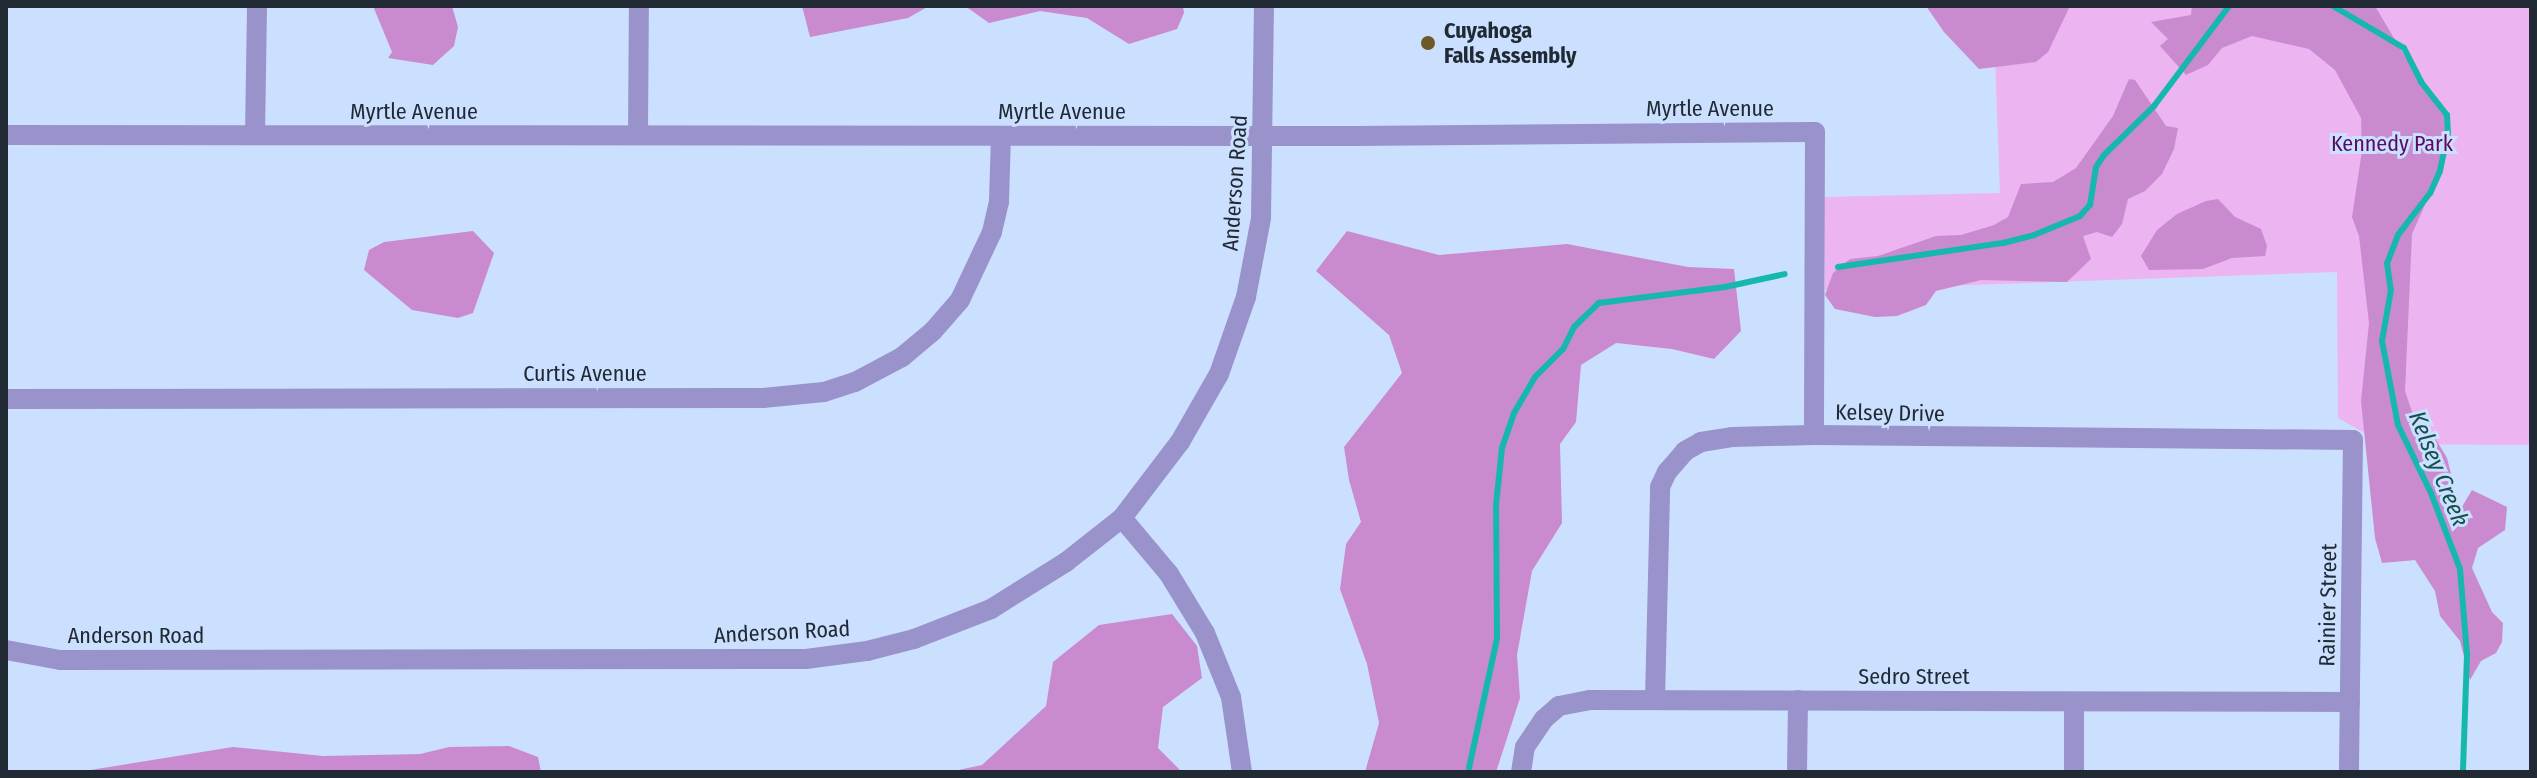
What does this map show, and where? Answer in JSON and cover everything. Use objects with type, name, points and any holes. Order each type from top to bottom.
[{"type":"street","points":[[255,135],[257,6]]},
{"type":"street","points":[[638,134],[639,6]]},
{"type":"street","name":"Anderson Road","points":[[6,650],[60,660],[760,660],[837,656],[914,639],[991,609],[1066,562],[1122,518],[1195,420],[1231,343],[1256,251],[1262,205],[1264,6]]},
{"type":"street","name":"Myrtle Avenue","points":[[6,135],[1001,136],[1815,132],[1814,435]]},
{"type":"street","name":"Curtis Avenue","points":[[6,399],[763,398],[824,392],[855,382],[902,357],[933,331],[960,300],[992,232],[999,202],[1001,136]]},
{"type":"street","name":"Kelsey Drive","points":[[1655,699],[1658,502],[1667,472],[1685,451],[1716,438],[1814,435],[2353,440]]},
{"type":"street","name":"Rainier Street","points":[[2349,772],[2353,440]]},
{"type":"street","points":[[1122,518],[1169,574],[1205,633],[1231,697],[1242,772]]},
{"type":"street","points":[[1797,772],[1798,700]]},
{"type":"street","name":"Sedro Street","points":[[1521,772],[1525,747],[1532,731],[1559,706],[1575,701],[2350,702]]},
{"type":"street","points":[[2074,703],[2074,772]]},
{"type":"green space","points":[[373,6],[452,6],[458,27],[454,46],[433,65],[388,58],[392,52]]},
{"type":"green space","points":[[802,6],[929,6],[908,18],[810,37]]},
{"type":"green space","points":[[965,6],[1183,6],[1184,13],[1177,29],[1129,44],[1087,18],[1040,11],[989,23]]},
{"type":"green space","points":[[1926,6],[2070,6],[2048,52],[2036,62],[1979,69],[1944,32]]},
{"type":"green space","name":"Kennedy Park","points":[[1993,6],[2531,6],[2531,445],[2384,444],[2338,418],[2337,272],[1825,290],[1824,197],[2000,193]]},
{"type":"green space","points":[[2192,6],[2375,6],[2405,57],[2447,115],[2448,133],[2440,171],[2412,234],[2405,391],[2419,433],[2434,436],[2447,458],[2454,486],[2443,506],[2453,522],[2472,490],[2507,507],[2505,530],[2478,548],[2472,568],[2492,612],[2503,623],[2502,642],[2496,653],[2481,661],[2470,680],[2460,641],[2440,616],[2435,591],[2415,560],[2382,563],[2375,538],[2361,401],[2369,323],[2359,236],[2352,217],[2362,151],[2361,118],[2335,70],[2309,49],[2252,36],[2222,48],[2208,65],[2186,75],[2160,46],[2168,39],[2151,22],[2191,15]]},
{"type":"green space","points":[[2129,79],[2135,80],[2166,126],[2178,128],[2174,149],[2162,174],[2145,191],[2128,199],[2122,224],[2112,237],[2097,232],[2083,236],[2091,259],[2067,282],[1981,280],[1936,291],[1926,305],[1897,316],[1875,317],[1835,309],[1825,295],[1833,273],[1850,259],[1878,256],[1936,236],[1961,235],[1994,225],[2008,217],[2021,184],[2053,182],[2076,168],[2113,116]]},
{"type":"green space","points":[[2218,199],[2235,217],[2261,229],[2267,246],[2265,256],[2232,258],[2203,269],[2149,270],[2141,256],[2157,230],[2177,214]]},
{"type":"green space","points":[[473,231],[494,253],[473,313],[458,318],[412,310],[364,270],[369,250],[384,242]]},
{"type":"green space","points":[[1347,231],[1439,255],[1567,244],[1688,267],[1734,269],[1741,331],[1714,359],[1672,349],[1616,343],[1581,365],[1576,422],[1560,444],[1562,523],[1532,571],[1517,655],[1520,698],[1496,772],[1365,772],[1379,723],[1367,664],[1340,589],[1346,544],[1361,522],[1349,480],[1344,447],[1402,373],[1389,335],[1316,271]]},
{"type":"green space","points":[[1172,614],[1197,646],[1202,678],[1163,707],[1158,748],[1182,772],[949,772],[982,765],[1046,706],[1053,662],[1099,625]]},
{"type":"green space","points":[[509,746],[538,757],[541,772],[78,772],[233,747],[323,756],[420,754],[449,747]]},
{"type":"waterway","points":[[1838,267],[2003,243],[2034,235],[2080,216],[2090,205],[2096,167],[2104,155],[2154,106],[2229,6]]},
{"type":"waterway","name":"Kelsey Creek","points":[[2333,6],[2404,48],[2421,82],[2447,115],[2448,133],[2440,171],[2430,193],[2398,235],[2387,263],[2391,290],[2382,341],[2398,425],[2431,493],[2460,569],[2467,655],[2463,772]]},
{"type":"waterway","points":[[1469,768],[1497,638],[1496,505],[1502,448],[1514,413],[1535,377],[1563,349],[1574,327],[1599,303],[1725,287],[1785,274]]},
{"type":"place","name":"Cuyahoga Falls Assembly","points":[[1428,43]]}]
